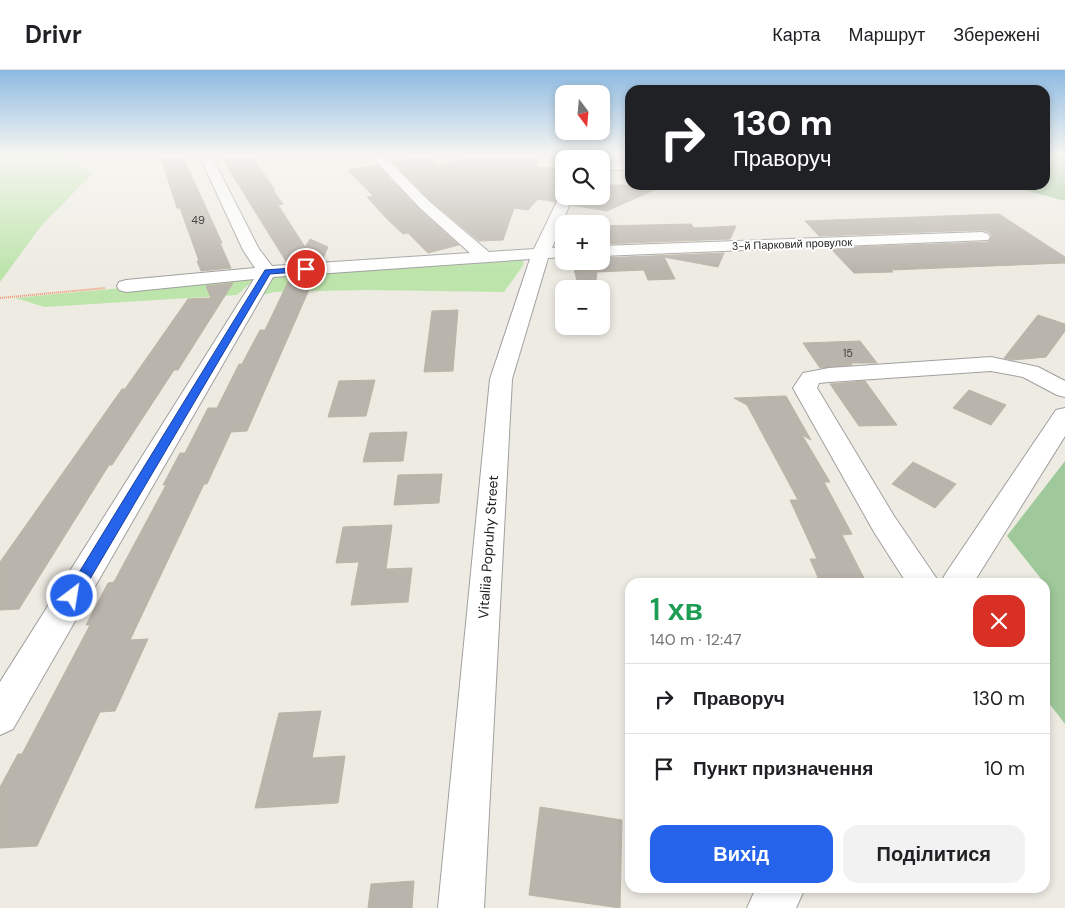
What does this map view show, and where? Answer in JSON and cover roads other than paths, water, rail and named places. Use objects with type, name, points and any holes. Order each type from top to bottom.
[{"type":"street","points":[[224,194],[251,250],[267,272]]},
{"type":"street","points":[[414,194],[483,256]]},
{"type":"street","name":"Vitaliia Popruhy Street","points":[[461,908],[501,379],[553,253],[564,205]]},
{"type":"street","name":"3-й Парковий провулок","points":[[610,251],[982,236]]},
{"type":"street","points":[[126,286],[267,272],[483,256],[553,253]]},
{"type":"street","points":[[0,716],[267,272]]},
{"type":"street","points":[[920,578],[884,524],[805,388],[811,378],[828,375],[990,364],[1030,372],[1065,390]]},
{"type":"street","points":[[960,578],[1065,416]]},
{"type":"street","points":[[770,908],[779,893]]}]
